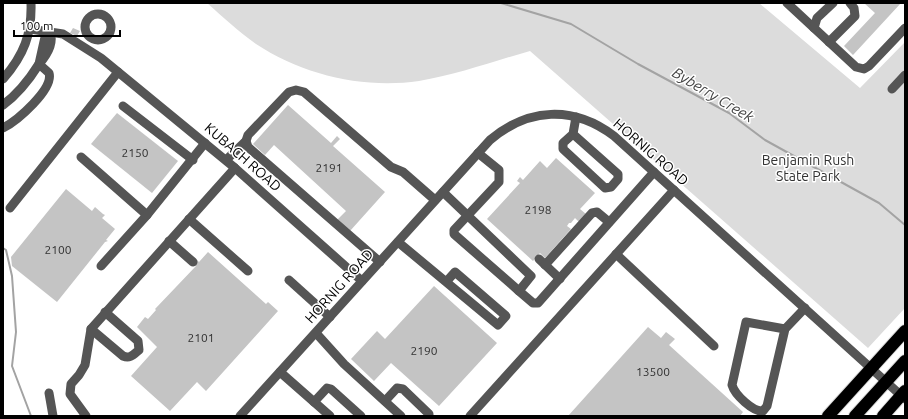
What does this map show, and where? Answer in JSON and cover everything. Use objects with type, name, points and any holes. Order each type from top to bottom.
[{"type":"highway","points":[[828,416],[905,331]]},
{"type":"highway","points":[[855,416],[905,361]]},
{"type":"highway","points":[[883,416],[904,395]]},
{"type":"street","points":[[3,78],[16,64],[30,29],[31,3]]},
{"type":"street","points":[[787,3],[856,67],[864,70],[905,28]]},
{"type":"street","points":[[814,28],[817,18],[833,3]]},
{"type":"street","points":[[829,42],[855,16],[854,8],[850,3]]},
{"type":"street","points":[[30,29],[50,32]]},
{"type":"street","points":[[3,105],[13,98],[28,81],[39,64],[45,37],[50,32]]},
{"type":"street","name":"KUBACH ROAD","points":[[50,32],[91,56],[101,58],[226,160],[362,281]]},
{"type":"street","points":[[97,42],[101,58]]},
{"type":"street","points":[[3,128],[26,110],[49,83],[49,73],[39,64]]},
{"type":"street","points":[[10,208],[118,72]]},
{"type":"street","points":[[892,89],[905,74]]},
{"type":"street","points":[[226,160],[246,140],[248,135],[288,92],[296,90],[304,92],[391,167],[403,172],[436,200]]},
{"type":"street","points":[[123,106],[193,160]]},
{"type":"street","name":"HORNIG ROAD","points":[[240,416],[478,153],[498,134],[524,119],[553,114],[576,117],[592,122],[608,131],[886,382],[904,395]]},
{"type":"street","points":[[573,134],[618,174],[618,179],[611,187],[605,188],[563,149],[563,143],[573,134],[576,117]]},
{"type":"street","points":[[246,140],[248,147],[380,262]]},
{"type":"street","points":[[101,266],[147,215],[193,160],[205,143]]},
{"type":"street","points":[[478,153],[499,170],[499,182],[454,230],[454,234],[519,291],[533,302],[538,303],[654,172]]},
{"type":"street","points":[[81,157],[147,215]]},
{"type":"street","points":[[86,416],[70,394],[71,384],[85,365],[90,329],[235,168]]},
{"type":"street","points":[[476,414],[674,190]]},
{"type":"street","points":[[443,192],[531,276],[519,291]]},
{"type":"street","points":[[560,279],[542,262],[592,213],[597,212],[609,222]]},
{"type":"street","points":[[189,219],[248,271]]},
{"type":"street","points":[[169,241],[193,262]]},
{"type":"street","points":[[398,242],[446,282],[498,325],[506,316],[455,272],[446,282]]},
{"type":"street","points":[[616,254],[714,346]]},
{"type":"street","points":[[289,280],[330,317]]},
{"type":"street","points":[[785,329],[746,322],[732,386],[734,391],[756,410],[763,411],[767,406],[785,329],[804,308]]},
{"type":"street","points":[[90,329],[122,356],[127,358],[133,356],[139,350],[138,341],[105,312]]},
{"type":"street","points":[[316,332],[344,364],[401,416]]},
{"type":"street","points":[[280,372],[330,416]]},
{"type":"street","points":[[314,402],[327,388],[331,389],[361,416]]},
{"type":"street","points":[[385,401],[397,388],[403,389],[429,414],[429,416]]},
{"type":"street","points":[[49,393],[53,416]]},
{"type":"green space","name":"Benjamin Rush State Park","points":[[207,3],[759,3],[860,88],[905,42],[905,308],[868,348],[530,51],[461,72],[419,81],[377,83],[355,81],[313,71],[274,55],[256,44]]},
{"type":"building","points":[[864,3],[901,3],[853,55],[844,46],[875,13]]},
{"type":"building","points":[[73,28],[80,31],[77,36],[70,33]]},
{"type":"building","points":[[288,105],[331,143],[337,136],[340,139],[333,146],[385,192],[350,231],[337,220],[346,211],[274,145],[265,155],[253,144]]},
{"type":"building","points":[[117,113],[178,161],[152,193],[91,144]]},
{"type":"building","points":[[556,158],[595,193],[580,209],[586,214],[579,222],[575,218],[571,223],[569,223],[567,226],[571,229],[545,258],[540,253],[533,261],[487,219],[520,183],[517,181],[520,177],[523,180],[540,161],[547,168]]},
{"type":"building","points":[[66,189],[92,211],[95,207],[105,215],[102,218],[115,229],[106,240],[108,241],[105,242],[57,302],[12,266],[11,257]]},
{"type":"building","points":[[208,252],[266,304],[268,302],[278,311],[206,391],[197,382],[170,411],[131,376],[157,347],[137,327],[145,317],[148,319],[156,310],[155,309],[196,266],[194,264],[197,260],[199,262]]},
{"type":"building","points":[[434,286],[497,343],[439,406],[391,363],[374,381],[351,359],[377,331],[385,339]]},
{"type":"building","points":[[648,327],[661,338],[666,332],[675,339],[669,345],[743,412],[740,416],[568,416]]},
{"type":"waterway","name":"Byberry Creek","points":[[501,3],[571,24],[638,64],[729,113],[765,140],[879,203],[905,225]]},
{"type":"waterway","points":[[3,248],[6,250],[12,276],[16,332],[12,366],[31,416]]}]
